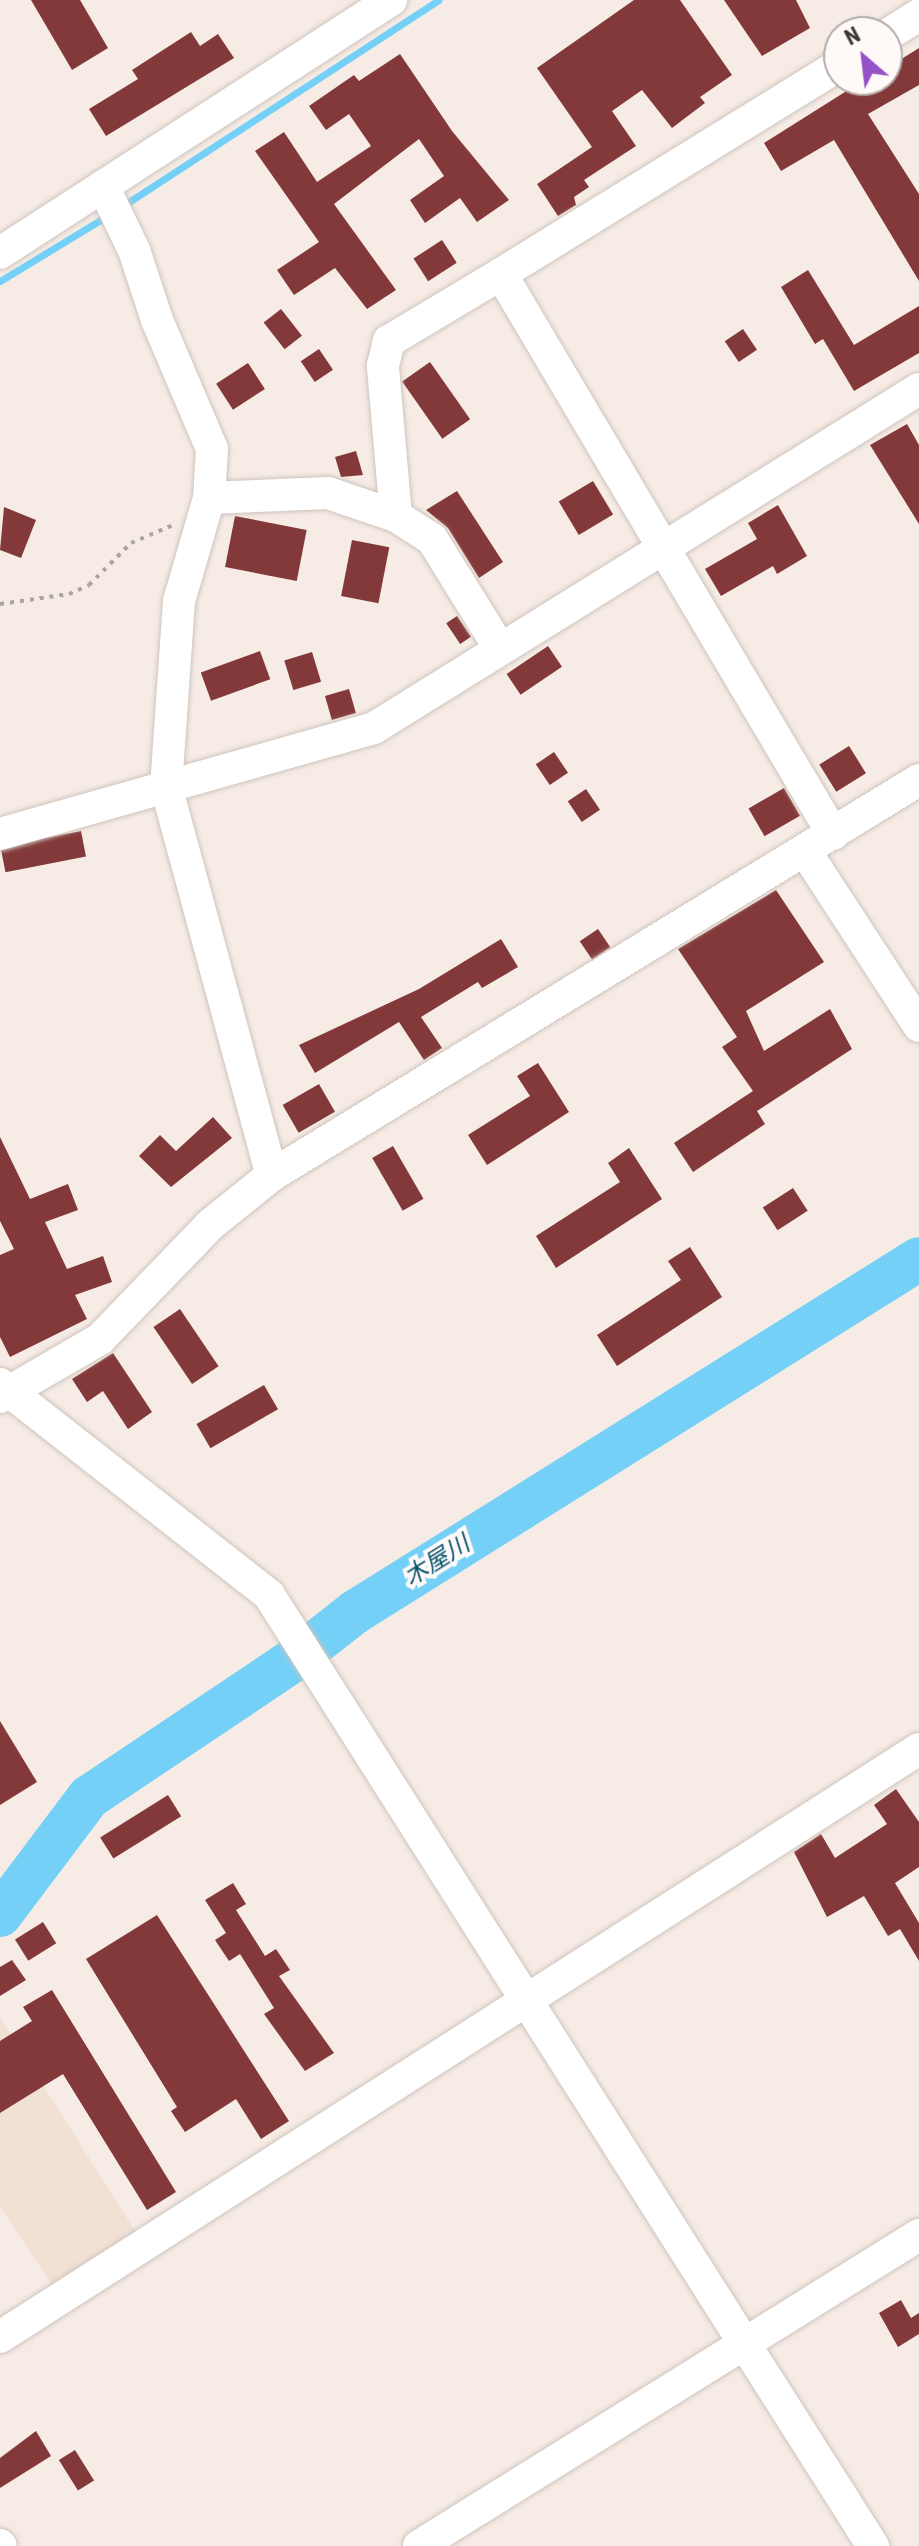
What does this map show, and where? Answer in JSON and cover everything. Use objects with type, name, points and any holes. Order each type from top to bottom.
[{"type":"street","points":[[0,253],[391,0]]},
{"type":"street","points":[[396,516],[383,366],[389,341],[823,75]]},
{"type":"street","points":[[103,186],[134,250],[157,320],[212,449],[207,507],[179,601],[166,786],[272,1175]]},
{"type":"street","points":[[501,274],[833,834]]},
{"type":"street","points":[[0,834],[374,728],[499,647],[665,549],[919,389]]},
{"type":"street","points":[[207,507],[328,493],[396,516],[432,539],[499,647]]},
{"type":"street","points":[[873,2546],[527,2002],[296,1631],[269,1595],[233,1562],[3,1391],[100,1339],[210,1225],[272,1175],[919,780]]},
{"type":"street","points":[[805,851],[919,1026]]},
{"type":"street","points":[[0,2337],[919,1749]]},
{"type":"street","points":[[419,2546],[742,2340],[919,2235]]},
{"type":"path","points":[[0,604],[69,594],[98,580],[131,543],[207,507]]},
{"type":"shaded area","points":[[0,2017],[137,2234],[52,2285],[0,2206]]},
{"type":"building","points":[[31,0],[80,0],[108,48],[72,70]]},
{"type":"building","points":[[634,0],[680,0],[732,75],[700,97],[705,103],[672,128],[642,90],[612,111],[636,146],[584,180],[589,187],[574,197],[576,205],[558,216],[537,184],[592,147],[537,68]]},
{"type":"building","points":[[724,0],[796,0],[810,28],[762,56]]},
{"type":"building","points":[[191,32],[200,46],[218,34],[234,58],[106,136],[89,109],[138,79],[132,70]]},
{"type":"building","points":[[919,48],[919,85],[903,94],[903,58]]},
{"type":"building","points":[[400,54],[452,131],[509,200],[477,222],[460,198],[425,223],[410,200],[444,176],[419,139],[334,204],[396,290],[367,309],[335,268],[294,295],[277,270],[319,242],[255,151],[284,132],[317,182],[371,146],[349,114],[326,130],[309,106],[354,75],[359,81]]},
{"type":"building","points":[[839,96],[900,96],[868,114],[919,194],[919,281],[834,140],[781,171],[764,143]]},
{"type":"building","points":[[442,240],[457,263],[428,281],[413,259]]},
{"type":"building","points":[[808,270],[854,345],[919,306],[919,353],[854,391],[823,339],[815,344],[781,287]]},
{"type":"building","points":[[281,309],[302,336],[285,349],[264,323]]},
{"type":"building","points":[[743,329],[757,350],[739,362],[725,341]]},
{"type":"building","points":[[319,349],[333,370],[315,382],[301,361]]},
{"type":"building","points":[[430,362],[470,419],[442,439],[402,382]]},
{"type":"building","points":[[248,363],[265,389],[233,410],[216,384]]},
{"type":"building","points":[[907,424],[919,445],[919,524],[870,445]]},
{"type":"building","points":[[356,451],[363,475],[341,477],[335,457]]},
{"type":"building","points":[[593,481],[613,514],[579,535],[559,502]]},
{"type":"building","points":[[457,491],[503,562],[479,578],[448,528],[426,510]]},
{"type":"building","points":[[778,505],[807,556],[777,574],[773,566],[721,596],[705,569],[757,539],[748,523]]},
{"type":"building","points":[[4,507],[36,520],[21,558],[0,550]]},
{"type":"building","points":[[235,516],[307,530],[297,581],[225,567]]},
{"type":"building","points":[[352,540],[389,547],[378,603],[341,596]]},
{"type":"building","points":[[457,616],[471,637],[460,644],[446,623]]},
{"type":"building","points":[[548,646],[562,667],[521,695],[507,674]]},
{"type":"building","points":[[260,651],[270,679],[211,701],[201,673]]},
{"type":"building","points":[[312,652],[321,682],[293,690],[284,660]]},
{"type":"building","points":[[349,689],[356,713],[332,720],[325,696]]},
{"type":"building","points":[[849,746],[866,773],[836,792],[819,765]]},
{"type":"building","points":[[554,752],[568,773],[550,785],[536,764]]},
{"type":"building","points":[[784,788],[800,816],[764,836],[748,809]]},
{"type":"building","points":[[586,789],[600,810],[582,822],[568,801]]},
{"type":"building","points":[[81,831],[86,857],[5,872],[1,847]]},
{"type":"building","points":[[776,890],[824,962],[746,1011],[764,1051],[830,1009],[852,1049],[757,1111],[765,1124],[693,1172],[674,1143],[753,1091],[722,1047],[737,1037],[678,949]]},
{"type":"building","points":[[598,929],[610,947],[592,960],[580,941]]},
{"type":"building","points":[[501,939],[518,967],[482,988],[478,982],[421,1017],[442,1048],[424,1060],[399,1022],[315,1073],[299,1045],[419,989]]},
{"type":"building","points":[[538,1063],[569,1112],[487,1165],[468,1135],[530,1096],[517,1076]]},
{"type":"building","points":[[319,1084],[335,1112],[299,1133],[283,1105]]},
{"type":"building","points":[[213,1117],[232,1138],[171,1187],[139,1156],[160,1135],[176,1151]]},
{"type":"building","points":[[0,1137],[30,1199],[68,1184],[78,1210],[45,1222],[67,1269],[103,1256],[112,1282],[75,1295],[87,1319],[10,1357],[0,1337],[0,1255],[14,1249],[0,1221]]},
{"type":"building","points":[[393,1146],[424,1199],[403,1211],[372,1158]]},
{"type":"building","points":[[629,1148],[662,1199],[556,1268],[536,1236],[620,1182],[608,1163]]},
{"type":"building","points":[[793,1188],[808,1211],[778,1230],[763,1208]]},
{"type":"building","points":[[690,1247],[722,1297],[617,1366],[597,1335],[681,1280],[668,1261]]},
{"type":"building","points":[[180,1309],[219,1366],[192,1384],[153,1327]]},
{"type":"building","points":[[113,1353],[152,1412],[128,1429],[103,1391],[87,1402],[72,1379]]},
{"type":"building","points":[[264,1385],[278,1409],[210,1448],[196,1424]]},
{"type":"building","points":[[0,1721],[37,1782],[0,1805]]},
{"type":"building","points":[[896,1789],[919,1822],[919,1867],[895,1883],[919,1923],[919,1961],[900,1929],[888,1936],[864,1896],[827,1917],[794,1852],[821,1834],[835,1858],[887,1824],[874,1805]]},
{"type":"building","points":[[168,1795],[181,1816],[113,1859],[100,1837]]},
{"type":"building","points":[[233,1883],[246,1904],[236,1910],[265,1956],[276,1949],[290,1970],[279,1976],[334,2053],[305,2071],[264,2014],[274,2008],[240,1954],[229,1961],[215,1940],[226,1933],[205,1900]]},
{"type":"building","points":[[157,1915],[289,2121],[261,2139],[236,2099],[185,2132],[171,2111],[177,2107],[86,1959]]},
{"type":"building","points":[[43,1922],[56,1943],[28,1961],[15,1939]]},
{"type":"building","points":[[12,1960],[26,1980],[0,1996],[0,1967]]},
{"type":"building","points":[[52,1990],[176,2192],[147,2210],[63,2074],[0,2113],[0,2041],[32,2021],[23,2007]]},
{"type":"building","points":[[901,2300],[911,2318],[919,2313],[919,2334],[898,2347],[879,2313]]},
{"type":"building","points":[[36,2431],[51,2456],[0,2488],[0,2458]]},
{"type":"building","points":[[75,2450],[94,2481],[78,2491],[59,2460]]},
{"type":"waterway","points":[[121,207],[438,0]]},
{"type":"waterway","points":[[0,281],[107,216]]},
{"type":"waterway","name":"木屋川","points":[[0,1915],[89,1797],[291,1662],[355,1612],[919,1259]]}]
